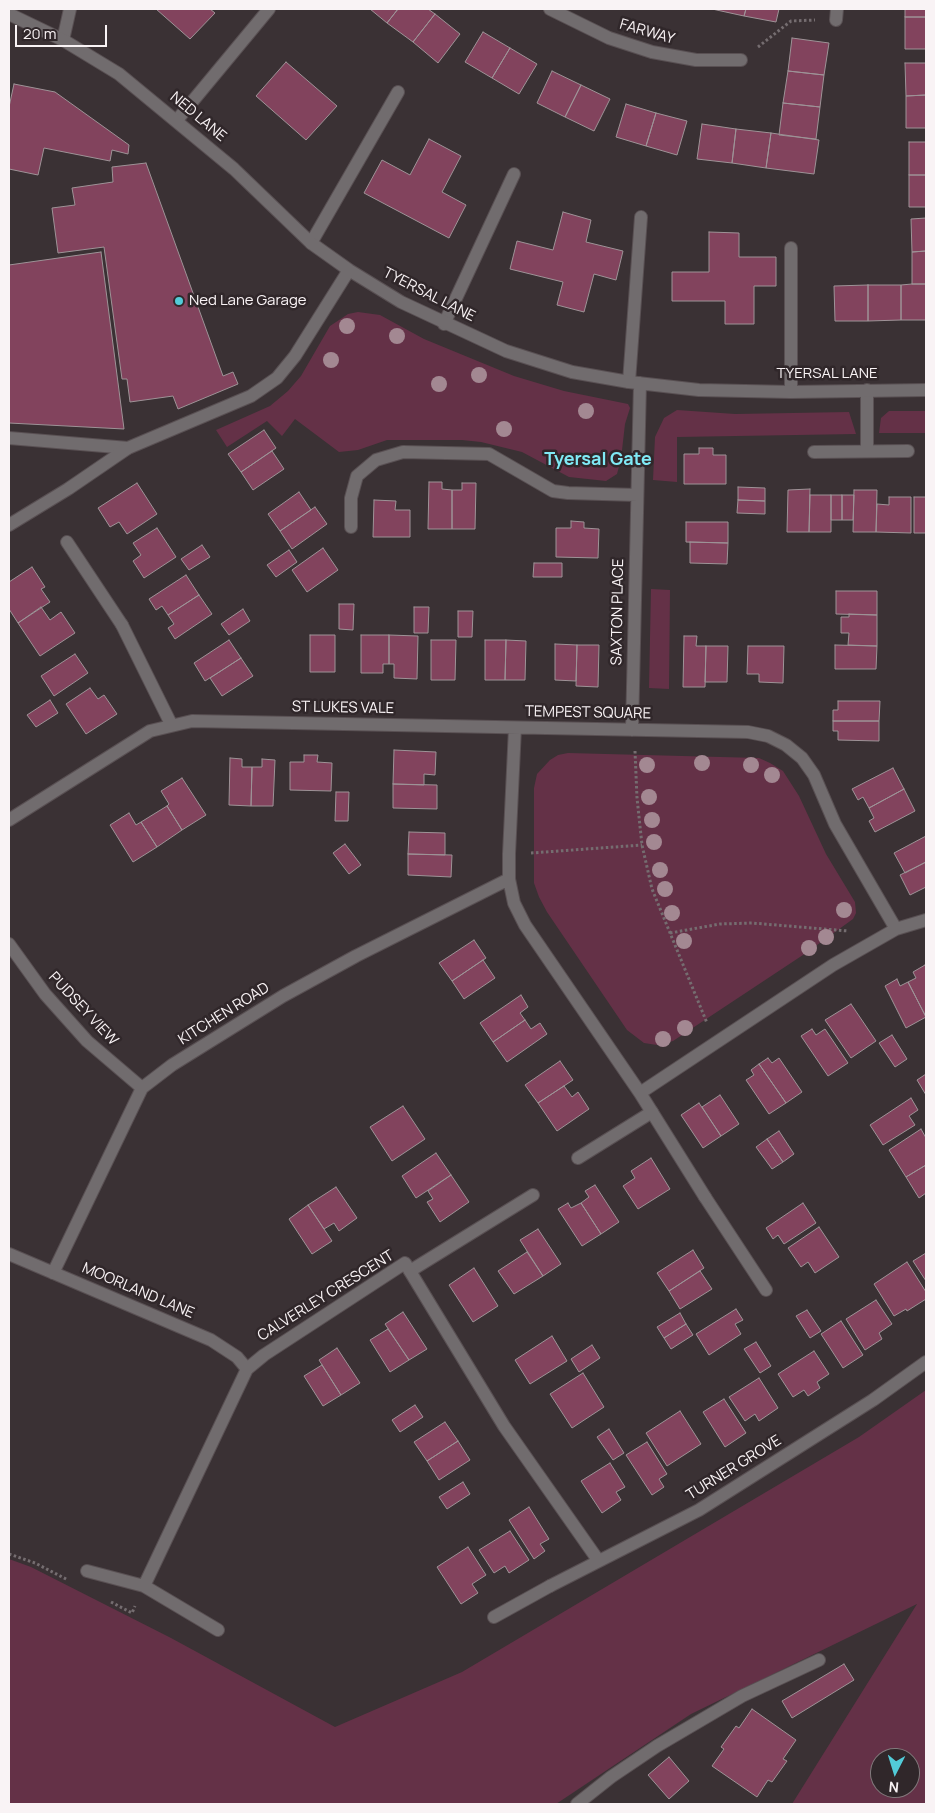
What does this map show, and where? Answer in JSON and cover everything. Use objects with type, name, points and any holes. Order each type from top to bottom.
[{"type":"street","points":[[63,40],[70,9]]},
{"type":"street","points":[[177,120],[269,9]]},
{"type":"street","name":"FARWAY","points":[[550,9],[609,38],[652,52],[696,60],[741,60]]},
{"type":"street","name":"NED LANE","points":[[9,14],[63,40],[119,74],[234,169],[310,243],[349,270]]},
{"type":"street","points":[[310,243],[398,92]]},
{"type":"street","points":[[444,324],[514,174]]},
{"type":"street","name":"SAXTON PLACE","points":[[632,730],[637,495],[635,383],[640,217]]},
{"type":"street","points":[[791,248],[791,392]]},
{"type":"street","points":[[9,524],[68,489],[128,448],[251,396],[277,378],[295,356],[349,270]]},
{"type":"street","name":"TYERSAL LANE","points":[[349,270],[401,302],[444,324],[506,351],[572,372],[635,383],[699,390],[791,392],[926,390]]},
{"type":"street","points":[[866,390],[867,451]]},
{"type":"street","points":[[9,438],[128,448]]},
{"type":"street","points":[[814,452],[908,451]]},
{"type":"street","points":[[351,528],[351,498],[357,476],[376,460],[403,452],[489,454],[553,491],[637,495]]},
{"type":"street","points":[[67,542],[122,625],[171,724]]},
{"type":"street","name":"ST LUKES VALE","points":[[9,820],[150,731],[192,720],[515,728]]},
{"type":"street","name":"TEMPEST SQUARE","points":[[766,1290],[640,1093],[525,925],[514,903],[509,879],[509,854],[515,728],[748,732],[768,736],[786,745],[802,758],[814,775],[835,824],[896,929]]},
{"type":"street","name":"KITCHEN ROAD","points":[[53,1273],[142,1088],[172,1065],[283,996],[356,956],[509,879]]},
{"type":"street","points":[[640,1093],[833,964],[896,929],[926,920]]},
{"type":"street","name":"PUDSEY VIEW","points":[[9,944],[45,994],[87,1041],[142,1088]]},
{"type":"street","points":[[578,1158],[652,1112]]},
{"type":"street","points":[[410,1271],[533,1195]]},
{"type":"street","name":"MOORLAND LANE","points":[[9,1254],[211,1340],[237,1357],[247,1369]]},
{"type":"street","name":"CALVERLEY CRESCENT","points":[[144,1586],[247,1369],[264,1355],[405,1263],[504,1426],[598,1560]]},
{"type":"street","name":"TURNER GROVE","points":[[494,1617],[598,1560],[699,1510],[873,1400],[926,1362]]},
{"type":"street","points":[[87,1572],[144,1586],[218,1630]]},
{"type":"street","points":[[577,1804],[642,1756],[708,1716],[742,1696],[820,1660]]},
{"type":"path","points":[[741,60],[792,21],[836,14]]},
{"type":"path","points":[[632,730],[642,845],[652,889],[715,1044]]},
{"type":"path","points":[[509,854],[642,845]]},
{"type":"path","points":[[670,933],[720,924],[752,923],[841,929],[874,940]]},
{"type":"shaded area","points":[[358,312],[380,315],[424,339],[514,376],[564,391],[628,404],[630,408],[625,424],[621,459],[617,474],[606,481],[569,477],[522,452],[481,442],[462,440],[387,440],[358,450],[339,452],[295,419],[282,436],[267,421],[227,447],[216,430],[270,406],[288,391],[301,376],[330,326],[348,314]]},
{"type":"shaded area","points":[[677,410],[735,414],[849,412],[856,434],[677,437],[677,482],[653,480],[655,437],[664,418]]},
{"type":"shaded area","points":[[889,411],[926,411],[926,433],[879,433],[881,418]]},
{"type":"shaded area","points":[[651,589],[670,590],[669,689],[649,688]]},
{"type":"shaded area","points":[[568,753],[759,758],[770,763],[783,771],[799,796],[826,854],[855,902],[856,913],[853,919],[806,953],[673,1041],[657,1045],[644,1043],[627,1030],[547,912],[534,883],[534,788],[537,774],[550,760],[558,755]]},
{"type":"shaded area","points":[[926,1390],[926,1804],[792,1804],[917,1604],[691,1714],[556,1804],[9,1804],[9,1559],[31,1567],[171,1638],[335,1727],[462,1672],[859,1437]]},
{"type":"building","points":[[156,9],[210,9],[215,13],[190,39]]},
{"type":"building","points":[[370,9],[398,9],[387,23]]},
{"type":"building","points":[[398,9],[428,9],[435,14],[413,42],[387,23]]},
{"type":"building","points":[[712,9],[746,9],[744,16]]},
{"type":"building","points":[[746,9],[779,9],[776,22],[744,16]]},
{"type":"building","points":[[905,9],[926,9],[926,17],[905,17]]},
{"type":"building","points":[[435,14],[460,34],[438,63],[413,42]]},
{"type":"building","points":[[905,17],[926,17],[926,49],[905,49]]},
{"type":"building","points":[[483,32],[510,48],[492,78],[465,62]]},
{"type":"building","points":[[792,38],[829,43],[824,75],[788,71]]},
{"type":"building","points":[[510,48],[537,64],[519,94],[492,78]]},
{"type":"building","points":[[286,62],[337,106],[306,140],[256,96]]},
{"type":"building","points":[[905,63],[926,63],[926,95],[906,96]]},
{"type":"building","points":[[552,71],[581,85],[565,117],[537,103]]},
{"type":"building","points":[[788,71],[824,75],[820,107],[783,103]]},
{"type":"building","points":[[14,84],[55,92],[129,145],[128,154],[112,150],[110,161],[44,148],[38,175],[9,169],[9,107]]},
{"type":"building","points":[[581,85],[610,99],[594,131],[565,117]]},
{"type":"building","points":[[926,95],[926,128],[906,128],[906,96]]},
{"type":"building","points":[[783,103],[820,107],[816,139],[779,135]]},
{"type":"building","points":[[626,104],[656,113],[646,146],[616,137]]},
{"type":"building","points":[[656,113],[687,121],[677,155],[646,146]]},
{"type":"building","points":[[702,124],[736,129],[732,163],[697,159]]},
{"type":"building","points":[[736,129],[771,133],[766,168],[732,163]]},
{"type":"building","points":[[771,133],[819,140],[814,174],[766,168]]},
{"type":"building","points":[[429,139],[461,156],[442,192],[466,205],[449,238],[364,193],[382,160],[410,175]]},
{"type":"building","points":[[909,142],[926,142],[926,175],[909,175]]},
{"type":"building","points":[[146,163],[223,376],[233,372],[238,384],[178,409],[173,396],[130,402],[127,379],[122,379],[104,247],[58,253],[52,208],[75,205],[72,188],[113,182],[112,167]]},
{"type":"building","points":[[909,175],[926,175],[926,207],[909,207]]},
{"type":"building","points":[[563,212],[591,220],[586,242],[623,251],[616,280],[594,274],[584,312],[557,305],[563,282],[510,269],[517,241],[553,250]]},
{"type":"building","points":[[926,218],[926,251],[912,252],[911,219]]},
{"type":"building","points":[[709,232],[739,233],[739,257],[776,257],[776,286],[754,286],[754,324],[725,324],[725,301],[672,301],[672,272],[709,272]]},
{"type":"building","points":[[926,251],[926,284],[912,284],[912,252]]},
{"type":"building","points":[[101,252],[124,429],[9,423],[9,265]]},
{"type":"building","points":[[926,284],[926,320],[901,320],[901,285]]},
{"type":"building","points":[[868,285],[901,285],[901,320],[868,321]]},
{"type":"building","points":[[868,285],[868,321],[835,321],[834,286]]},
{"type":"building","points":[[264,430],[276,448],[241,472],[228,454]]},
{"type":"building","points":[[699,448],[713,448],[713,455],[726,455],[726,484],[684,484],[684,454],[699,454]]},
{"type":"building","points":[[272,451],[284,469],[253,490],[241,472]]},
{"type":"building","points":[[429,482],[442,482],[442,489],[452,490],[452,529],[428,529]]},
{"type":"building","points":[[137,483],[157,514],[127,534],[119,522],[110,527],[98,508]]},
{"type":"building","points":[[462,483],[476,483],[475,529],[452,529],[452,490],[462,490]]},
{"type":"building","points":[[738,487],[765,488],[765,501],[738,500]]},
{"type":"building","points":[[810,489],[809,532],[787,532],[788,490]]},
{"type":"building","points":[[854,490],[877,490],[876,532],[853,532]]},
{"type":"building","points":[[299,492],[311,510],[280,531],[268,514]]},
{"type":"building","points":[[810,495],[831,495],[831,532],[809,532]]},
{"type":"building","points":[[831,495],[842,495],[842,520],[831,520]]},
{"type":"building","points":[[842,495],[854,495],[853,520],[842,520]]},
{"type":"building","points":[[889,497],[911,497],[911,533],[876,532],[877,504],[889,505]]},
{"type":"building","points":[[914,497],[926,497],[926,533],[914,533]]},
{"type":"building","points":[[374,500],[396,501],[395,510],[410,510],[410,537],[373,537]]},
{"type":"building","points":[[738,500],[765,501],[765,514],[737,513]]},
{"type":"building","points":[[315,507],[327,524],[292,549],[280,531]]},
{"type":"building","points":[[571,521],[584,522],[584,528],[599,529],[598,558],[556,557],[556,528],[571,528]]},
{"type":"building","points":[[686,522],[728,522],[728,543],[686,542]]},
{"type":"building","points":[[157,528],[176,557],[144,578],[133,561],[141,555],[133,543]]},
{"type":"building","points":[[690,542],[728,543],[727,564],[690,563]]},
{"type":"building","points":[[202,545],[210,557],[189,570],[181,559]]},
{"type":"building","points":[[323,548],[338,570],[307,592],[292,570]]},
{"type":"building","points":[[289,550],[297,562],[276,577],[267,565]]},
{"type":"building","points":[[534,563],[562,563],[562,577],[533,577]]},
{"type":"building","points":[[32,567],[45,587],[41,589],[50,602],[18,623],[9,609],[9,582]]},
{"type":"building","points":[[186,575],[199,595],[168,615],[162,606],[156,610],[149,599]]},
{"type":"building","points":[[836,591],[877,591],[877,615],[836,614]]},
{"type":"building","points":[[199,595],[212,614],[175,639],[168,628],[174,624],[168,615]]},
{"type":"building","points":[[339,604],[354,604],[353,630],[339,629]]},
{"type":"building","points":[[41,607],[50,620],[61,612],[75,633],[40,656],[18,623]]},
{"type":"building","points":[[414,607],[429,607],[428,633],[414,633]]},
{"type":"building","points":[[243,609],[250,621],[229,635],[221,624]]},
{"type":"building","points":[[458,611],[473,611],[472,637],[458,637]]},
{"type":"building","points":[[849,614],[877,615],[877,646],[848,645],[849,633],[841,633],[841,617],[849,617]]},
{"type":"building","points":[[310,635],[335,635],[335,672],[310,672]]},
{"type":"building","points":[[361,635],[389,635],[389,664],[383,664],[383,673],[361,673]]},
{"type":"building","points":[[389,635],[418,636],[417,679],[394,678],[394,664],[389,664]]},
{"type":"building","points":[[684,636],[697,636],[696,646],[706,646],[705,687],[683,687]]},
{"type":"building","points":[[229,640],[241,658],[205,681],[194,663]]},
{"type":"building","points":[[431,640],[456,640],[455,680],[431,680]]},
{"type":"building","points":[[485,640],[506,640],[505,680],[485,680]]},
{"type":"building","points":[[506,640],[526,641],[525,680],[505,680]]},
{"type":"building","points":[[555,644],[577,645],[576,681],[555,680]]},
{"type":"building","points":[[577,645],[599,645],[598,687],[576,686]]},
{"type":"building","points":[[835,645],[877,646],[876,669],[835,669]]},
{"type":"building","points":[[706,646],[728,646],[727,682],[705,682]]},
{"type":"building","points":[[748,646],[784,646],[783,683],[759,682],[759,674],[747,674]]},
{"type":"building","points":[[75,654],[88,673],[54,696],[41,676]]},
{"type":"building","points":[[241,658],[253,676],[222,696],[210,678]]},
{"type":"building","points":[[90,688],[98,699],[104,695],[117,714],[86,734],[66,704]]},
{"type":"building","points":[[50,700],[58,713],[36,727],[27,715]]},
{"type":"building","points":[[838,701],[880,701],[879,721],[833,721],[833,710],[838,710]]},
{"type":"building","points":[[833,721],[879,721],[879,741],[838,740],[838,731],[833,731]]},
{"type":"building","points":[[394,750],[436,752],[435,775],[424,774],[424,785],[393,784]]},
{"type":"building","points":[[304,755],[318,755],[317,762],[332,763],[331,791],[290,790],[290,762],[304,762]]},
{"type":"building","points":[[230,758],[242,759],[242,767],[252,767],[251,806],[229,805]]},
{"type":"building","points":[[262,759],[275,760],[273,806],[251,806],[252,767],[262,767]]},
{"type":"building","points":[[893,768],[904,789],[869,808],[863,797],[858,800],[852,789]]},
{"type":"building","points":[[182,778],[206,815],[182,830],[167,806],[169,804],[161,791]]},
{"type":"building","points":[[393,784],[437,785],[437,809],[393,808]]},
{"type":"building","points":[[904,789],[915,811],[875,832],[869,821],[874,818],[869,808]]},
{"type":"building","points":[[336,792],[349,792],[348,821],[335,821]]},
{"type":"building","points":[[167,806],[182,830],[157,847],[141,822]]},
{"type":"building","points":[[129,813],[136,825],[141,822],[157,847],[133,862],[110,825]]},
{"type":"building","points":[[409,832],[445,833],[445,855],[408,854]]},
{"type":"building","points":[[926,836],[926,862],[905,873],[894,853]]},
{"type":"building","points":[[345,844],[361,865],[349,874],[333,853]]},
{"type":"building","points":[[408,854],[452,855],[451,877],[408,875]]},
{"type":"building","points":[[926,862],[926,887],[910,895],[900,875]]},
{"type":"building","points":[[474,940],[486,958],[452,981],[439,963]]},
{"type":"building","points":[[483,960],[495,978],[464,999],[452,981]]},
{"type":"building","points":[[925,965],[926,1017],[908,982],[916,978],[913,972]]},
{"type":"building","points":[[897,979],[900,986],[908,982],[926,1017],[906,1028],[885,986]]},
{"type":"building","points":[[521,995],[528,1007],[520,1013],[525,1020],[493,1042],[480,1023]]},
{"type":"building","points":[[851,1004],[876,1041],[851,1058],[825,1020]]},
{"type":"building","points":[[525,1020],[531,1029],[540,1023],[547,1034],[507,1062],[493,1042]]},
{"type":"building","points":[[812,1029],[816,1035],[825,1029],[848,1063],[828,1076],[801,1036]]},
{"type":"building","points":[[892,1035],[907,1059],[895,1067],[879,1043]]},
{"type":"building","points":[[768,1058],[772,1063],[779,1058],[802,1092],[786,1103],[759,1064]]},
{"type":"building","points":[[560,1061],[573,1080],[538,1103],[525,1085]]},
{"type":"building","points":[[759,1064],[786,1103],[769,1114],[746,1080],[754,1075],[751,1070]]},
{"type":"building","points":[[926,1074],[926,1095],[917,1080]]},
{"type":"building","points":[[564,1086],[572,1097],[578,1092],[589,1109],[557,1131],[538,1103]]},
{"type":"building","points":[[720,1095],[739,1124],[721,1136],[702,1107]]},
{"type":"building","points":[[911,1098],[918,1110],[909,1116],[915,1125],[883,1145],[870,1125]]},
{"type":"building","points":[[699,1103],[721,1136],[703,1148],[681,1115]]},
{"type":"building","points":[[403,1106],[425,1139],[392,1161],[370,1127]]},
{"type":"building","points":[[921,1129],[926,1138],[926,1165],[906,1177],[889,1150]]},
{"type":"building","points":[[779,1131],[794,1154],[783,1162],[767,1139]]},
{"type":"building","points":[[767,1139],[783,1162],[772,1169],[756,1147]]},
{"type":"building","points":[[436,1153],[451,1175],[416,1198],[402,1176]]},
{"type":"building","points":[[651,1158],[670,1189],[638,1209],[623,1186],[635,1178],[631,1171]]},
{"type":"building","points":[[926,1165],[926,1193],[919,1198],[906,1177]]},
{"type":"building","points":[[451,1175],[469,1202],[440,1222],[427,1202],[433,1199],[428,1191]]},
{"type":"building","points":[[595,1185],[619,1222],[601,1234],[581,1203],[589,1197],[585,1191]]},
{"type":"building","points":[[336,1187],[357,1218],[339,1231],[334,1223],[324,1229],[308,1205]]},
{"type":"building","points":[[568,1203],[571,1208],[581,1203],[601,1234],[582,1246],[558,1209]]},
{"type":"building","points":[[803,1203],[816,1223],[784,1244],[778,1235],[773,1239],[766,1228]]},
{"type":"building","points":[[308,1205],[332,1241],[312,1254],[289,1219]]},
{"type":"building","points":[[819,1227],[839,1257],[815,1273],[808,1262],[801,1267],[788,1248]]},
{"type":"building","points":[[538,1229],[561,1264],[543,1276],[520,1240]]},
{"type":"building","points":[[693,1250],[704,1268],[669,1291],[657,1273]]},
{"type":"building","points":[[527,1252],[543,1276],[514,1294],[498,1271]]},
{"type":"building","points":[[926,1253],[926,1281],[913,1261]]},
{"type":"building","points":[[907,1262],[926,1292],[926,1299],[907,1311],[906,1309],[894,1316],[874,1284]]},
{"type":"building","points":[[474,1268],[498,1306],[473,1322],[449,1285]]},
{"type":"building","points":[[700,1271],[712,1289],[680,1309],[669,1291]]},
{"type":"building","points":[[876,1300],[892,1324],[879,1333],[882,1339],[865,1350],[846,1319]]},
{"type":"building","points":[[736,1309],[743,1320],[735,1324],[741,1334],[709,1355],[696,1334]]},
{"type":"building","points":[[807,1310],[821,1331],[810,1338],[796,1316]]},
{"type":"building","points":[[403,1312],[427,1349],[409,1360],[385,1324]]},
{"type":"building","points":[[680,1313],[686,1324],[664,1338],[657,1327]]},
{"type":"building","points":[[841,1321],[863,1355],[843,1368],[821,1334]]},
{"type":"building","points":[[686,1324],[693,1335],[671,1349],[664,1338]]},
{"type":"building","points":[[388,1329],[409,1360],[390,1372],[370,1340]]},
{"type":"building","points":[[552,1336],[567,1361],[530,1384],[515,1360]]},
{"type":"building","points":[[756,1342],[771,1366],[760,1373],[744,1349]]},
{"type":"building","points":[[592,1345],[600,1358],[579,1372],[571,1359]]},
{"type":"building","points":[[337,1348],[360,1383],[341,1395],[319,1360]]},
{"type":"building","points":[[814,1351],[829,1374],[817,1382],[820,1388],[808,1396],[804,1390],[793,1397],[778,1374]]},
{"type":"building","points":[[322,1365],[341,1395],[323,1406],[304,1376]]},
{"type":"building","points":[[583,1373],[604,1407],[572,1428],[550,1394]]},
{"type":"building","points":[[759,1378],[778,1408],[759,1421],[755,1414],[745,1421],[729,1397]]},
{"type":"building","points":[[724,1399],[746,1433],[725,1447],[703,1412]]},
{"type":"building","points":[[415,1405],[423,1417],[400,1432],[392,1420]]},
{"type":"building","points":[[680,1411],[701,1444],[667,1466],[646,1433]]},
{"type":"building","points":[[445,1422],[458,1441],[427,1461],[414,1442]]},
{"type":"building","points":[[609,1429],[624,1453],[613,1460],[597,1437]]},
{"type":"building","points":[[458,1441],[470,1460],[439,1480],[427,1461]]},
{"type":"building","points":[[647,1442],[667,1474],[659,1479],[664,1487],[652,1495],[626,1455]]},
{"type":"building","points":[[610,1463],[625,1487],[616,1492],[621,1500],[602,1513],[581,1481]]},
{"type":"building","points":[[463,1482],[470,1494],[447,1509],[439,1497]]},
{"type":"building","points":[[529,1507],[549,1539],[540,1544],[545,1551],[534,1559],[509,1520]]},
{"type":"building","points":[[510,1531],[529,1560],[509,1573],[505,1566],[494,1573],[479,1550]]},
{"type":"building","points":[[468,1547],[486,1575],[472,1584],[478,1593],[461,1604],[437,1567]]},
{"type":"building","points":[[844,1664],[854,1680],[792,1718],[782,1701]]},
{"type":"building","points":[[752,1709],[796,1740],[783,1759],[787,1761],[772,1782],[768,1780],[757,1797],[712,1766],[724,1749],[721,1747],[736,1726],[739,1728]]},
{"type":"building","points":[[669,1757],[689,1781],[669,1799],[648,1775]]},
{"type":"place","name":"Ned Lane Garage","points":[[179,301]]},
{"type":"district","name":"Tyersal Gate","points":[[598,460]]}]
